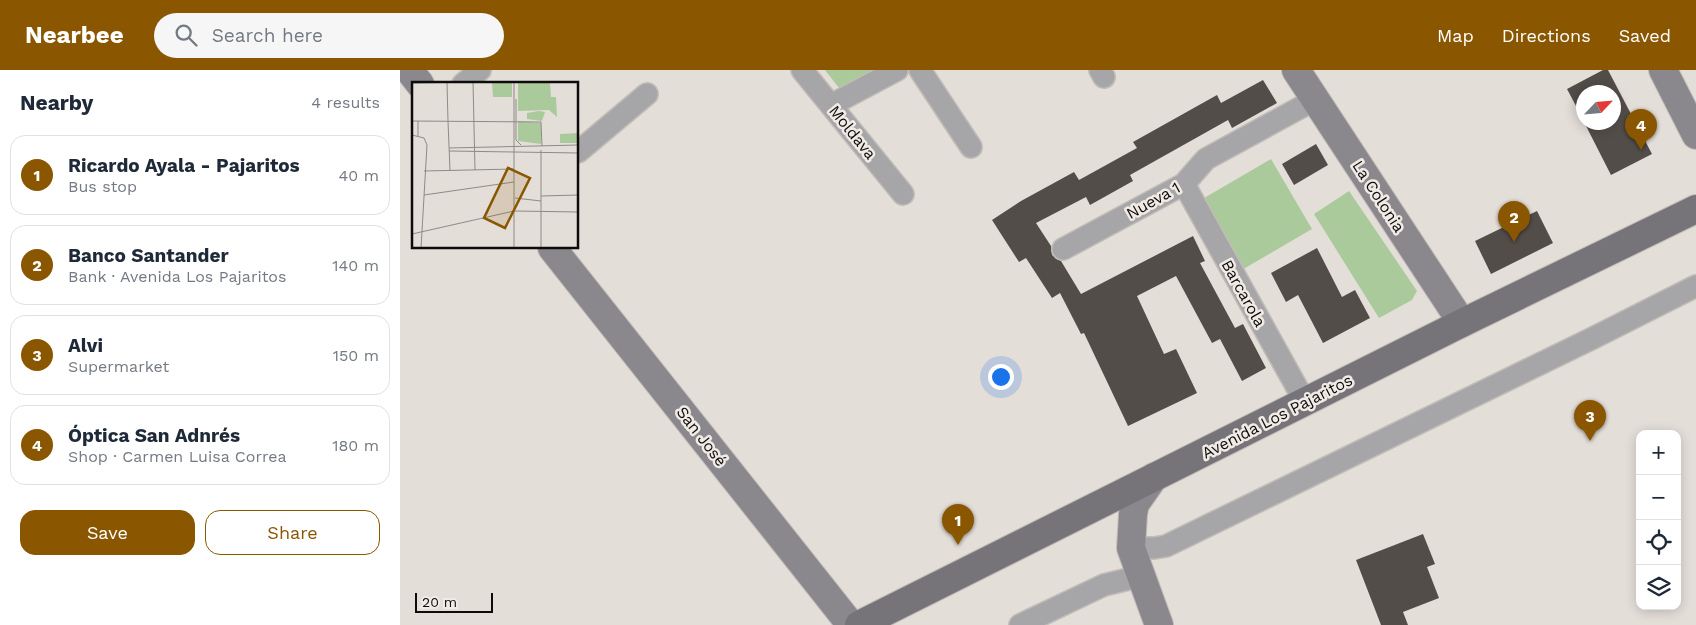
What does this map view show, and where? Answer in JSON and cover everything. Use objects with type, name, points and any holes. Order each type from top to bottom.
[{"type":"main road","name":"Avenida Los Pajaritos","points":[[859,625],[1462,323],[1696,209]]},
{"type":"street","points":[[409,70],[418,82]]},
{"type":"street","points":[[465,82],[480,70]]},
{"type":"street","name":"Moldava","points":[[802,70],[903,194]]},
{"type":"street","points":[[831,105],[898,70]]},
{"type":"street","points":[[920,70],[971,146]]},
{"type":"street","name":"La Colonia","points":[[1296,70],[1462,323]]},
{"type":"street","points":[[1663,70],[1696,135]]},
{"type":"street","points":[[579,151],[647,94]]},
{"type":"street","name":"Nueva 1","points":[[1063,249],[1184,184],[1206,159],[1316,98]]},
{"type":"street","name":"Barcarola","points":[[1184,184],[1305,402]]},
{"type":"street","name":"San José","points":[[553,249],[851,625]]},
{"type":"street","points":[[1130,548],[1166,546],[1696,286]]},
{"type":"street","points":[[1154,477],[1135,504],[1130,548],[1159,625]]},
{"type":"street","points":[[1020,625],[1104,585],[1141,576]]},
{"type":"green space","points":[[825,70],[874,70],[839,88]]},
{"type":"green space","points":[[1271,159],[1312,229],[1240,271],[1199,201]]},
{"type":"green space","points":[[1349,191],[1417,291],[1412,300],[1379,318],[1314,214]]},
{"type":"building","points":[[1603,70],[1608,70],[1616,85],[1576,85],[1576,106],[1567,89]]},
{"type":"building","points":[[1263,80],[1277,103],[1232,128],[1228,120],[1130,175],[1133,181],[1090,205],[1086,197],[1036,223],[1051,246],[1052,255],[1061,261],[1081,294],[1193,236],[1205,261],[1200,263],[1235,328],[1243,324],[1266,368],[1242,381],[1220,339],[1212,343],[1176,276],[1137,296],[1164,354],[1176,349],[1197,393],[1128,426],[1084,333],[1081,334],[1060,293],[1052,298],[1026,258],[1019,262],[992,220],[1021,201],[1074,172],[1079,180],[1137,148],[1133,142],[1217,95],[1221,103]]},
{"type":"building","points":[[1621,95],[1652,154],[1611,175],[1588,130],[1621,130]]},
{"type":"building","points":[[1316,144],[1328,165],[1294,185],[1282,164]]},
{"type":"building","points":[[1537,211],[1553,243],[1491,274],[1475,241]]},
{"type":"building","points":[[1317,248],[1342,297],[1355,290],[1370,318],[1323,343],[1298,295],[1286,302],[1271,273]]},
{"type":"building","points":[[1423,534],[1435,564],[1427,567],[1439,598],[1403,612],[1408,625],[1381,625],[1356,560]]},
{"type":"place","name":"Óptica San Adnrés","points":[[1641,150]]},
{"type":"place","name":"Banco Santander","points":[[1514,242]]},
{"type":"place","name":"Alvi","points":[[1590,441]]},
{"type":"place","name":"Ricardo Ayala - Pajaritos","points":[[958,545]]}]
